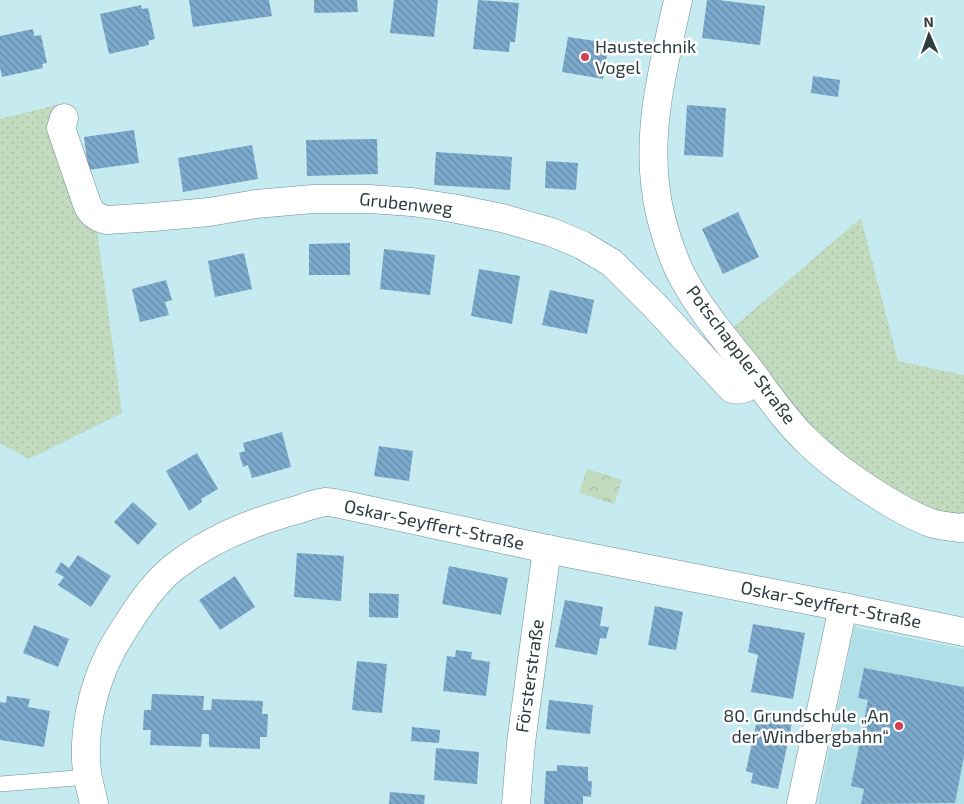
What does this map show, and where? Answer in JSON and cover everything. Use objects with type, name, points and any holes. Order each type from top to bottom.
[{"type":"street","name":"Potschappler Straße","points":[[678,0],[655,116],[653,158],[654,182],[663,225],[680,271],[700,305],[778,409],[806,440],[838,468],[900,509],[932,524],[964,528]]},
{"type":"street","name":"Grubenweg","points":[[64,118],[61,128],[87,204],[90,212],[101,218],[107,220],[154,218],[209,212],[256,204],[312,199],[369,199],[412,202],[502,218],[551,232],[582,245],[612,263],[732,389],[738,391],[746,389],[756,380]]},
{"type":"street","name":"Oskar-Seyffert-Straße","points":[[94,804],[88,777],[86,735],[94,694],[109,654],[144,598],[172,568],[200,548],[223,535],[314,504],[326,502],[345,505],[407,520],[964,632]]},
{"type":"street","name":"Försterstraße","points":[[516,804],[521,742],[547,548]]},
{"type":"street","points":[[801,804],[843,607]]},
{"type":"lane","points":[[0,784],[88,777]]},
{"type":"shaded area","name":"80. Grundschule „An der Windbergbahn“","points":[[854,627],[964,649],[964,804],[818,804]]},
{"type":"green space","points":[[60,104],[95,216],[122,413],[29,459],[0,443],[0,119]]},
{"type":"green space","points":[[861,218],[898,361],[964,375],[964,527],[865,487],[723,336]]},
{"type":"green space","points":[[587,469],[622,480],[614,504],[579,493]]},
{"type":"building","points":[[189,0],[269,0],[272,16],[193,27]]},
{"type":"building","points":[[314,0],[357,0],[358,12],[314,13]]},
{"type":"building","points":[[394,0],[438,0],[434,37],[390,33]]},
{"type":"building","points":[[478,0],[519,3],[515,42],[510,42],[509,52],[473,49]]},
{"type":"building","points":[[707,0],[765,6],[760,45],[702,38]]},
{"type":"building","points":[[141,5],[142,9],[148,8],[155,39],[148,41],[149,45],[109,54],[100,14]]},
{"type":"building","points":[[33,29],[34,36],[41,35],[47,63],[42,64],[43,68],[2,77],[0,67],[0,36]]},
{"type":"building","name":"Haustechnik Vogel","points":[[568,37],[609,43],[603,79],[562,72]]},
{"type":"building","points":[[813,76],[840,80],[838,97],[811,93]]},
{"type":"building","points":[[687,105],[726,108],[723,157],[684,155]]},
{"type":"building","points":[[134,130],[139,163],[88,170],[84,137]]},
{"type":"building","points":[[377,139],[378,174],[307,176],[306,140]]},
{"type":"building","points":[[252,145],[258,179],[183,192],[178,158]]},
{"type":"building","points":[[436,152],[512,157],[510,190],[434,185]]},
{"type":"building","points":[[546,161],[578,163],[576,190],[545,188]]},
{"type":"building","points":[[738,212],[759,257],[723,274],[702,229]]},
{"type":"building","points":[[350,243],[350,275],[309,275],[309,244]]},
{"type":"building","points":[[384,249],[435,255],[430,295],[380,289]]},
{"type":"building","points":[[244,253],[252,289],[215,297],[208,261]]},
{"type":"building","points":[[479,269],[520,276],[512,324],[471,316]]},
{"type":"building","points":[[166,280],[172,300],[165,302],[169,315],[140,322],[132,289]]},
{"type":"building","points":[[550,290],[594,300],[587,334],[542,325]]},
{"type":"building","points":[[282,432],[291,467],[252,478],[248,465],[243,467],[239,453],[245,451],[243,443]]},
{"type":"building","points":[[379,446],[413,451],[409,481],[374,476]]},
{"type":"building","points":[[197,453],[218,489],[201,499],[202,502],[189,511],[166,471]]},
{"type":"building","points":[[133,502],[157,524],[138,545],[114,522]]},
{"type":"building","points":[[297,553],[344,556],[341,601],[294,597]]},
{"type":"building","points":[[78,555],[111,576],[91,607],[58,585],[64,577],[55,572],[61,562],[69,568]]},
{"type":"building","points":[[449,566],[508,578],[501,615],[442,604]]},
{"type":"building","points":[[235,576],[255,607],[220,630],[199,600]]},
{"type":"building","points":[[369,593],[399,594],[398,618],[369,617]]},
{"type":"building","points":[[565,600],[603,607],[600,626],[609,627],[606,639],[600,638],[597,655],[555,647]]},
{"type":"building","points":[[655,606],[683,612],[676,650],[648,645]]},
{"type":"building","points":[[753,624],[805,633],[793,699],[751,692],[758,655],[748,652]]},
{"type":"building","points":[[34,625],[69,639],[58,667],[23,653]]},
{"type":"building","points":[[456,650],[472,652],[471,659],[490,662],[486,696],[443,691],[447,656],[455,657]]},
{"type":"building","points":[[357,661],[387,664],[382,713],[352,710]]},
{"type":"building","name":"80. Grundschule „An der Windbergbahn“","points":[[864,668],[964,687],[964,756],[955,803],[861,804],[864,789],[851,786],[868,700],[858,698]]},
{"type":"building","points":[[152,694],[204,696],[203,710],[211,710],[212,699],[263,701],[262,714],[268,714],[267,737],[260,737],[260,749],[209,747],[209,734],[202,734],[201,747],[150,745],[151,730],[143,730],[144,710],[151,710]]},
{"type":"building","points":[[7,696],[30,699],[28,707],[50,711],[44,747],[0,740],[0,702],[6,703]]},
{"type":"building","points":[[549,700],[593,705],[590,734],[546,729]]},
{"type":"building","points":[[759,710],[793,718],[778,789],[751,783],[753,773],[746,771]]},
{"type":"building","points":[[412,727],[440,730],[439,743],[411,741]]},
{"type":"building","points":[[436,748],[479,752],[477,784],[434,780]]},
{"type":"building","points":[[557,765],[588,767],[588,781],[592,781],[591,797],[583,796],[583,804],[544,804],[546,771],[557,771]]},
{"type":"building","points":[[390,792],[425,795],[424,804],[389,804]]},
{"type":"place","name":"Haustechnik Vogel","points":[[585,57]]},
{"type":"place","name":"80. Grundschule „An der Windbergbahn“","points":[[899,726]]}]
